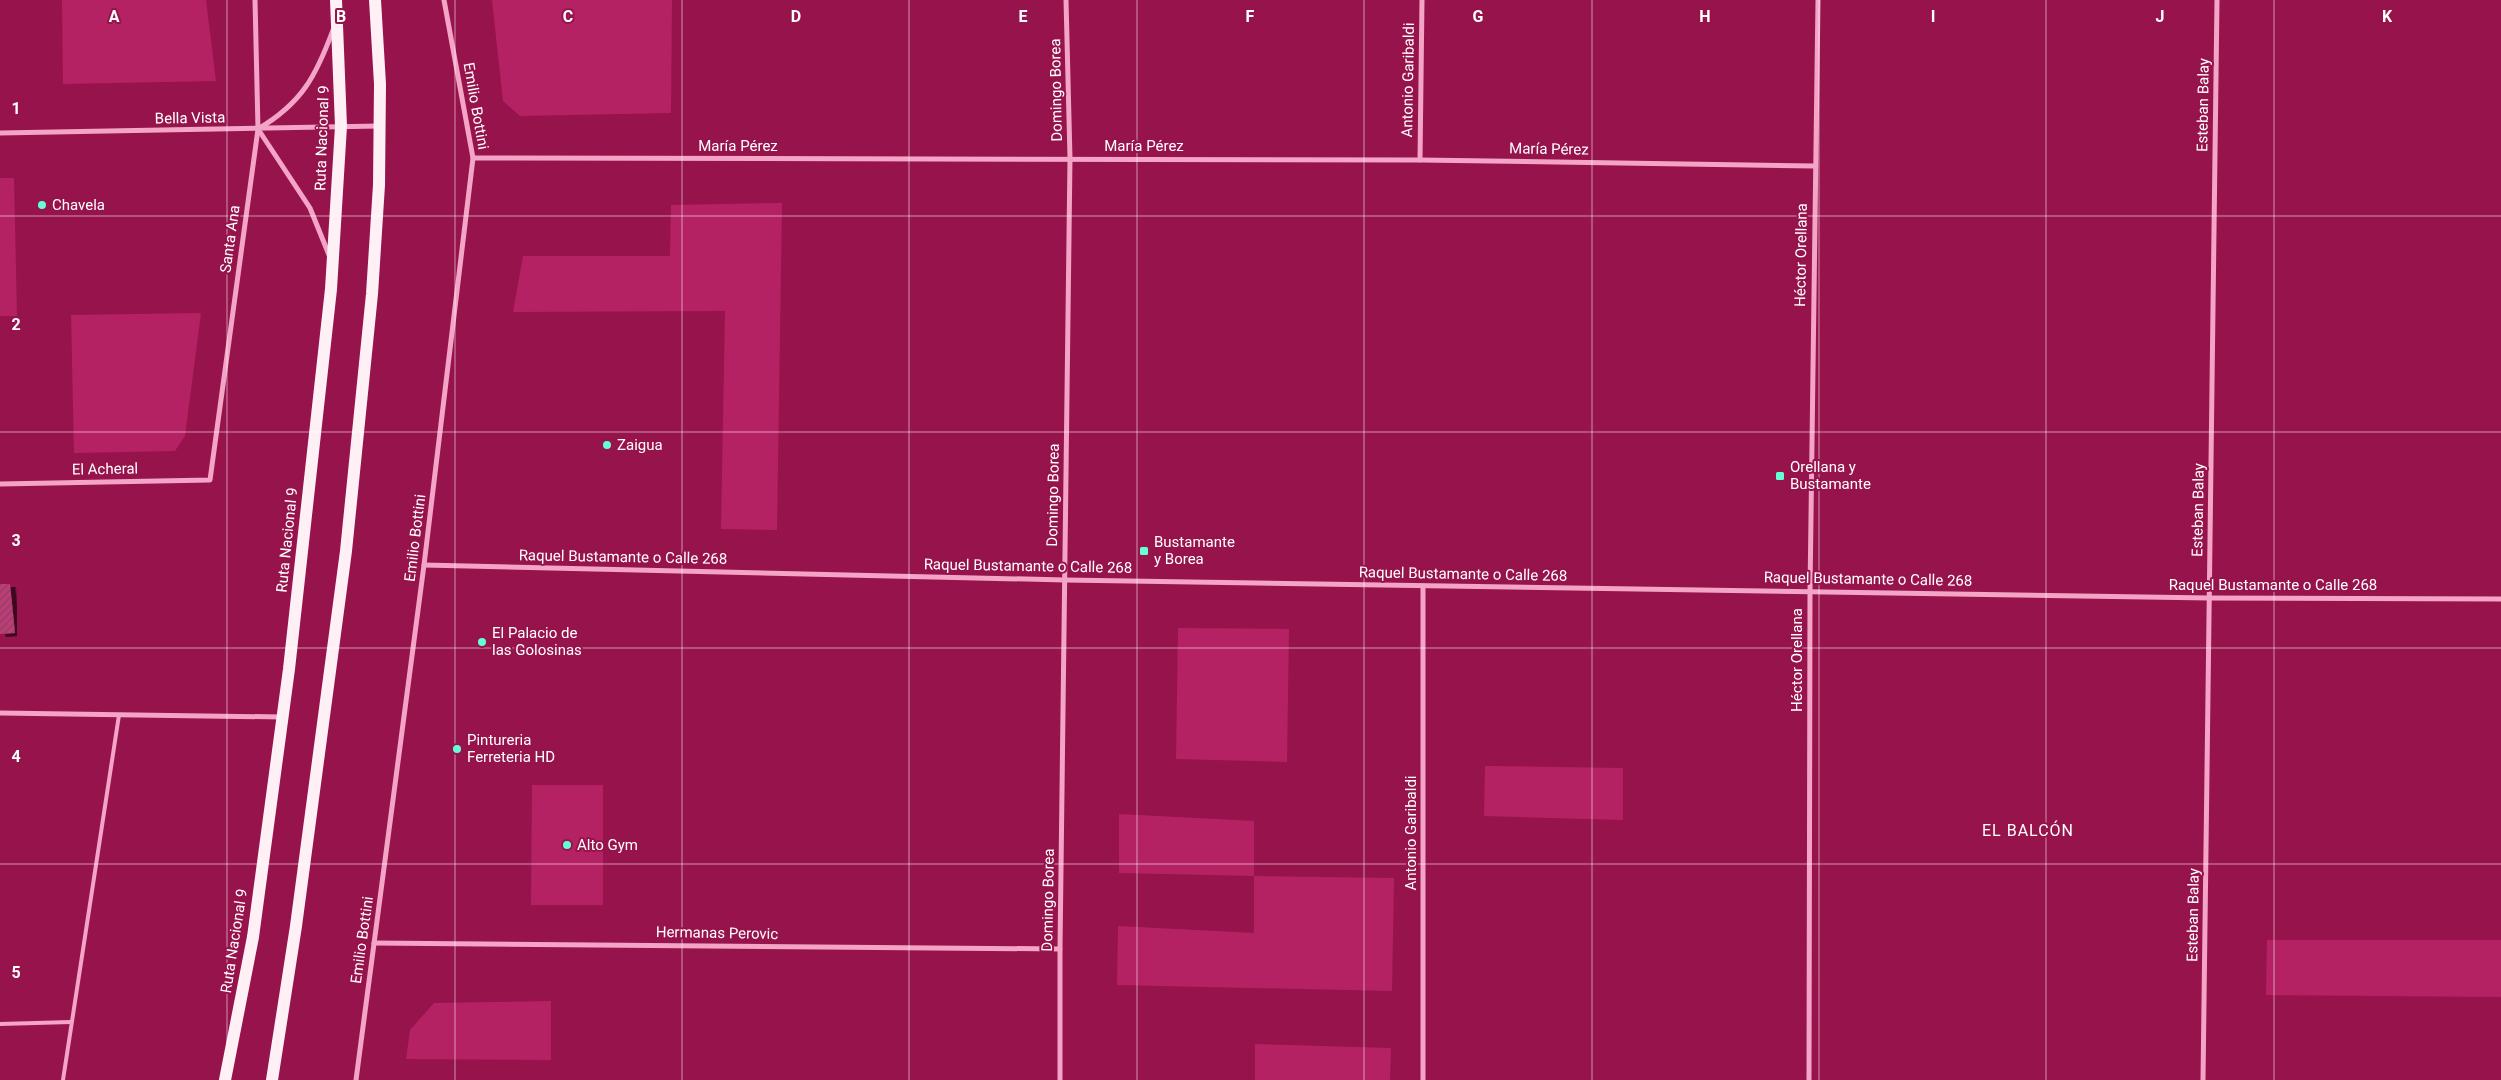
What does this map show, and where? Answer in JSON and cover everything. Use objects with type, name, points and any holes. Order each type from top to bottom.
[{"type":"main road","name":"Ruta Nacional 9","points":[[225,1080],[253,937],[283,718],[332,266],[341,126],[336,0]]},
{"type":"main road","points":[[272,1080],[296,926],[346,551],[372,294],[380,126],[380,84],[375,0]]},
{"type":"street","name":"Santa Ana","points":[[210,480],[258,129],[255,0]]},
{"type":"street","name":"Emilio Bottini","points":[[356,1080],[424,565],[473,158],[444,0]]},
{"type":"street","name":"Domingo Borea","points":[[1060,1080],[1070,158],[1066,0]]},
{"type":"street","name":"Antonio Garibaldi","points":[[1420,160],[1422,0]]},
{"type":"street","name":"Héctor Orellana","points":[[1809,1080],[1810,591],[1814,166],[1818,0]]},
{"type":"street","name":"Esteban Balay","points":[[2203,1080],[2217,0]]},
{"type":"street","points":[[332,266],[310,208],[258,129],[280,116],[300,97],[317,71],[337,17]]},
{"type":"street","name":"Bella Vista","points":[[0,134],[380,126]]},
{"type":"street","name":"María Pérez","points":[[473,158],[1420,160],[1814,166]]},
{"type":"street","name":"El Acheral","points":[[0,484],[210,480]]},
{"type":"street","name":"Raquel Bustamante o Calle 268","points":[[424,565],[1065,580],[2209,598],[2501,600]]},
{"type":"street","name":"Antonio Garibaldi","points":[[1423,586],[1423,1080]]},
{"type":"street","points":[[0,713],[283,718]]},
{"type":"street","name":"Hermanas Perovic","points":[[374,943],[1060,949]]},
{"type":"lane","points":[[63,1080],[119,715]]},
{"type":"lane","points":[[0,1024],[71,1022]]},
{"type":"shaded area","points":[[62,0],[206,0],[216,81],[63,84]]},
{"type":"shaded area","points":[[492,0],[672,0],[671,113],[520,116],[503,101]]},
{"type":"shaded area","points":[[0,178],[14,178],[17,316],[0,316]]},
{"type":"shaded area","points":[[782,203],[777,530],[721,529],[725,311],[513,312],[523,256],[670,256],[671,205]]},
{"type":"shaded area","points":[[201,313],[185,436],[175,451],[74,453],[71,315]]},
{"type":"shaded area","points":[[1178,628],[1289,629],[1287,762],[1176,759]]},
{"type":"shaded area","points":[[1485,766],[1623,768],[1623,820],[1484,816]]},
{"type":"shaded area","name":"Alto Gym","points":[[532,785],[603,785],[603,905],[531,905]]},
{"type":"shaded area","points":[[1119,814],[1254,821],[1254,876],[1119,873]]},
{"type":"shaded area","points":[[1254,876],[1394,878],[1392,991],[1117,985],[1118,926],[1254,933]]},
{"type":"shaded area","points":[[2267,940],[2501,940],[2501,997],[2266,995]]},
{"type":"shaded area","points":[[551,1001],[551,1060],[406,1059],[410,1030],[434,1003]]},
{"type":"shaded area","points":[[1255,1044],[1391,1048],[1390,1080],[1255,1080]]},
{"type":"building","points":[[0,584],[10,584],[15,633],[0,634]]},
{"type":"place","name":"Chavela","points":[[42,205]]},
{"type":"place","name":"Zaigua","points":[[607,445]]},
{"type":"place","name":"Orellana y Bustamante","points":[[1780,476]]},
{"type":"place","name":"Bustamante y Borea","points":[[1144,551]]},
{"type":"place","name":"El Palacio de las Golosinas","points":[[482,642]]},
{"type":"place","name":"Pintureria Ferreteria HD","points":[[457,749]]},
{"type":"place","name":"Alto Gym","points":[[567,845]]},
{"type":"district","name":"EL BALCÓN","points":[[2028,830]]}]
